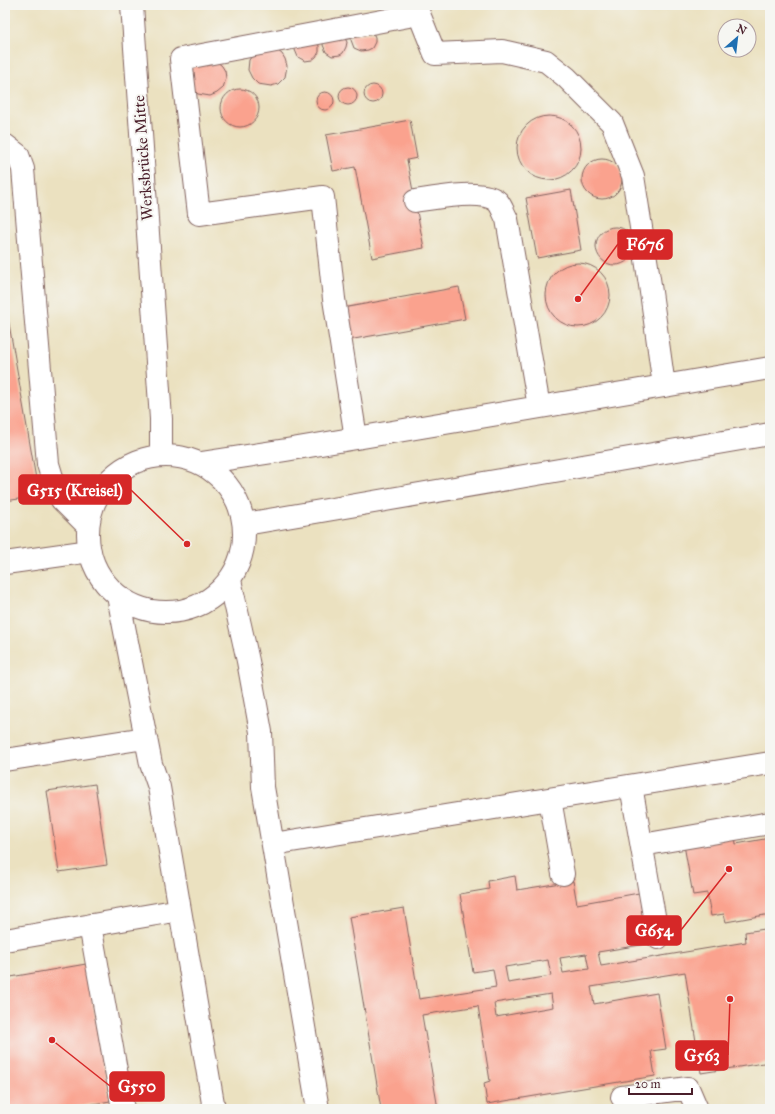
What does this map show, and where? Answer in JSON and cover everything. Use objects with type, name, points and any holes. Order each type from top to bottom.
[{"type":"street","name":"Werksbrücke Mitte","points":[[132,5],[161,419],[161,455]]},
{"type":"street","points":[[356,438],[334,299],[323,197],[199,214],[181,59],[419,14],[435,54],[502,51],[546,61],[566,77],[612,123],[633,176],[664,386]]},
{"type":"street","points":[[5,145],[18,155],[22,169],[48,464],[55,487],[62,500],[88,526]]},
{"type":"street","points":[[415,200],[468,195],[484,196],[497,202],[508,219],[539,407]]},
{"type":"street","points":[[201,463],[770,368]]},
{"type":"street","points":[[245,524],[770,434]]},
{"type":"street","points":[[161,455],[184,457],[201,463],[215,471],[228,484],[240,503],[245,524],[244,547],[237,569],[220,592],[204,603],[184,610],[167,612],[148,610],[135,606],[118,596],[104,582],[95,567],[90,551],[88,526],[92,506],[102,487],[120,470],[136,461],[161,455]]},
{"type":"street","points":[[5,563],[90,551]]},
{"type":"street","points":[[230,580],[248,661],[261,732],[263,788],[318,1109]]},
{"type":"street","points":[[118,596],[145,738],[151,764],[159,788],[214,1109]]},
{"type":"street","points":[[5,760],[145,738]]},
{"type":"street","points":[[273,844],[770,763]]},
{"type":"street","points":[[632,786],[658,938]]},
{"type":"street","points":[[550,799],[563,874]]},
{"type":"street","points":[[642,845],[770,823]]},
{"type":"street","points":[[5,940],[180,910]]},
{"type":"street","points":[[90,925],[123,1109]]},
{"type":"street","points":[[622,1096],[688,1088],[697,1109]]},
{"type":"building","points":[[373,33],[375,42],[372,48],[361,51],[354,48],[351,40],[352,34]]},
{"type":"building","points":[[344,37],[347,42],[343,53],[332,56],[326,52],[323,45],[324,38]]},
{"type":"building","points":[[317,42],[319,52],[316,57],[312,60],[305,61],[298,57],[295,50],[297,43]]},
{"type":"building","points":[[275,49],[282,54],[285,59],[287,66],[285,77],[278,84],[271,86],[258,84],[252,78],[248,70],[249,60],[255,52]]},
{"type":"building","points":[[215,60],[225,71],[226,78],[223,88],[210,96],[198,94],[192,90],[189,68]]},
{"type":"building","points":[[373,85],[379,88],[382,94],[379,100],[373,103],[367,100],[364,94],[367,88]]},
{"type":"building","points":[[348,87],[354,90],[357,96],[354,102],[348,105],[342,102],[339,96],[342,90]]},
{"type":"building","points":[[236,89],[244,89],[254,94],[258,101],[258,115],[254,122],[244,127],[236,127],[226,122],[224,119],[221,112],[221,104],[226,94],[229,92]]},
{"type":"building","points":[[325,92],[331,95],[334,101],[331,107],[325,110],[319,107],[316,101],[319,95]]},
{"type":"building","points":[[543,116],[555,116],[572,125],[579,136],[581,148],[579,160],[572,171],[555,180],[543,180],[531,175],[522,166],[517,154],[517,142],[522,130],[531,121]]},
{"type":"building","points":[[410,120],[417,158],[407,160],[424,248],[372,258],[355,167],[333,171],[326,135]]},
{"type":"building","points":[[602,159],[616,165],[622,179],[616,193],[602,199],[588,193],[582,179],[588,165]]},
{"type":"building","points":[[571,190],[581,250],[537,258],[526,198]]},
{"type":"building","points":[[611,227],[619,227],[629,232],[633,239],[633,253],[629,260],[619,265],[611,265],[601,260],[599,257],[596,250],[596,242],[601,232],[604,230]]},
{"type":"building","points":[[572,263],[584,263],[601,272],[608,283],[610,295],[608,307],[601,318],[584,327],[572,327],[560,322],[551,313],[546,301],[546,289],[551,277],[560,268]]},
{"type":"building","points":[[459,287],[465,319],[343,341],[337,309]]},
{"type":"building","points":[[5,301],[39,496],[5,501]]},
{"type":"building","points":[[95,784],[107,865],[59,872],[47,791]]},
{"type":"building","points":[[735,836],[736,844],[770,838],[770,914],[726,922],[724,914],[711,916],[707,893],[693,895],[684,845]]},
{"type":"building","points":[[515,876],[517,890],[573,881],[577,904],[639,893],[647,944],[598,952],[601,966],[746,942],[745,932],[765,929],[767,941],[770,940],[770,1062],[701,1073],[685,972],[591,987],[594,1004],[657,993],[666,1049],[651,1051],[655,1076],[487,1104],[484,1083],[490,1081],[478,1006],[422,1015],[438,1109],[381,1109],[349,917],[404,908],[419,999],[496,987],[493,969],[473,972],[460,894],[489,889],[488,881]],"holes":[[[586,954],[589,969],[563,973],[560,958]],[[548,960],[551,976],[508,983],[505,967]],[[551,994],[553,1007],[496,1017],[494,1003]]]},
{"type":"building","points":[[86,964],[110,1101],[65,1109],[5,1109],[5,978]]},
{"type":"place","name":"F676","points":[[578,299]]},
{"type":"place","name":"G515 (Kreisel)","points":[[187,544]]},
{"type":"place","name":"G654","points":[[729,869]]},
{"type":"place","name":"G563","points":[[730,999]]},
{"type":"place","name":"G550","points":[[52,1040]]}]
